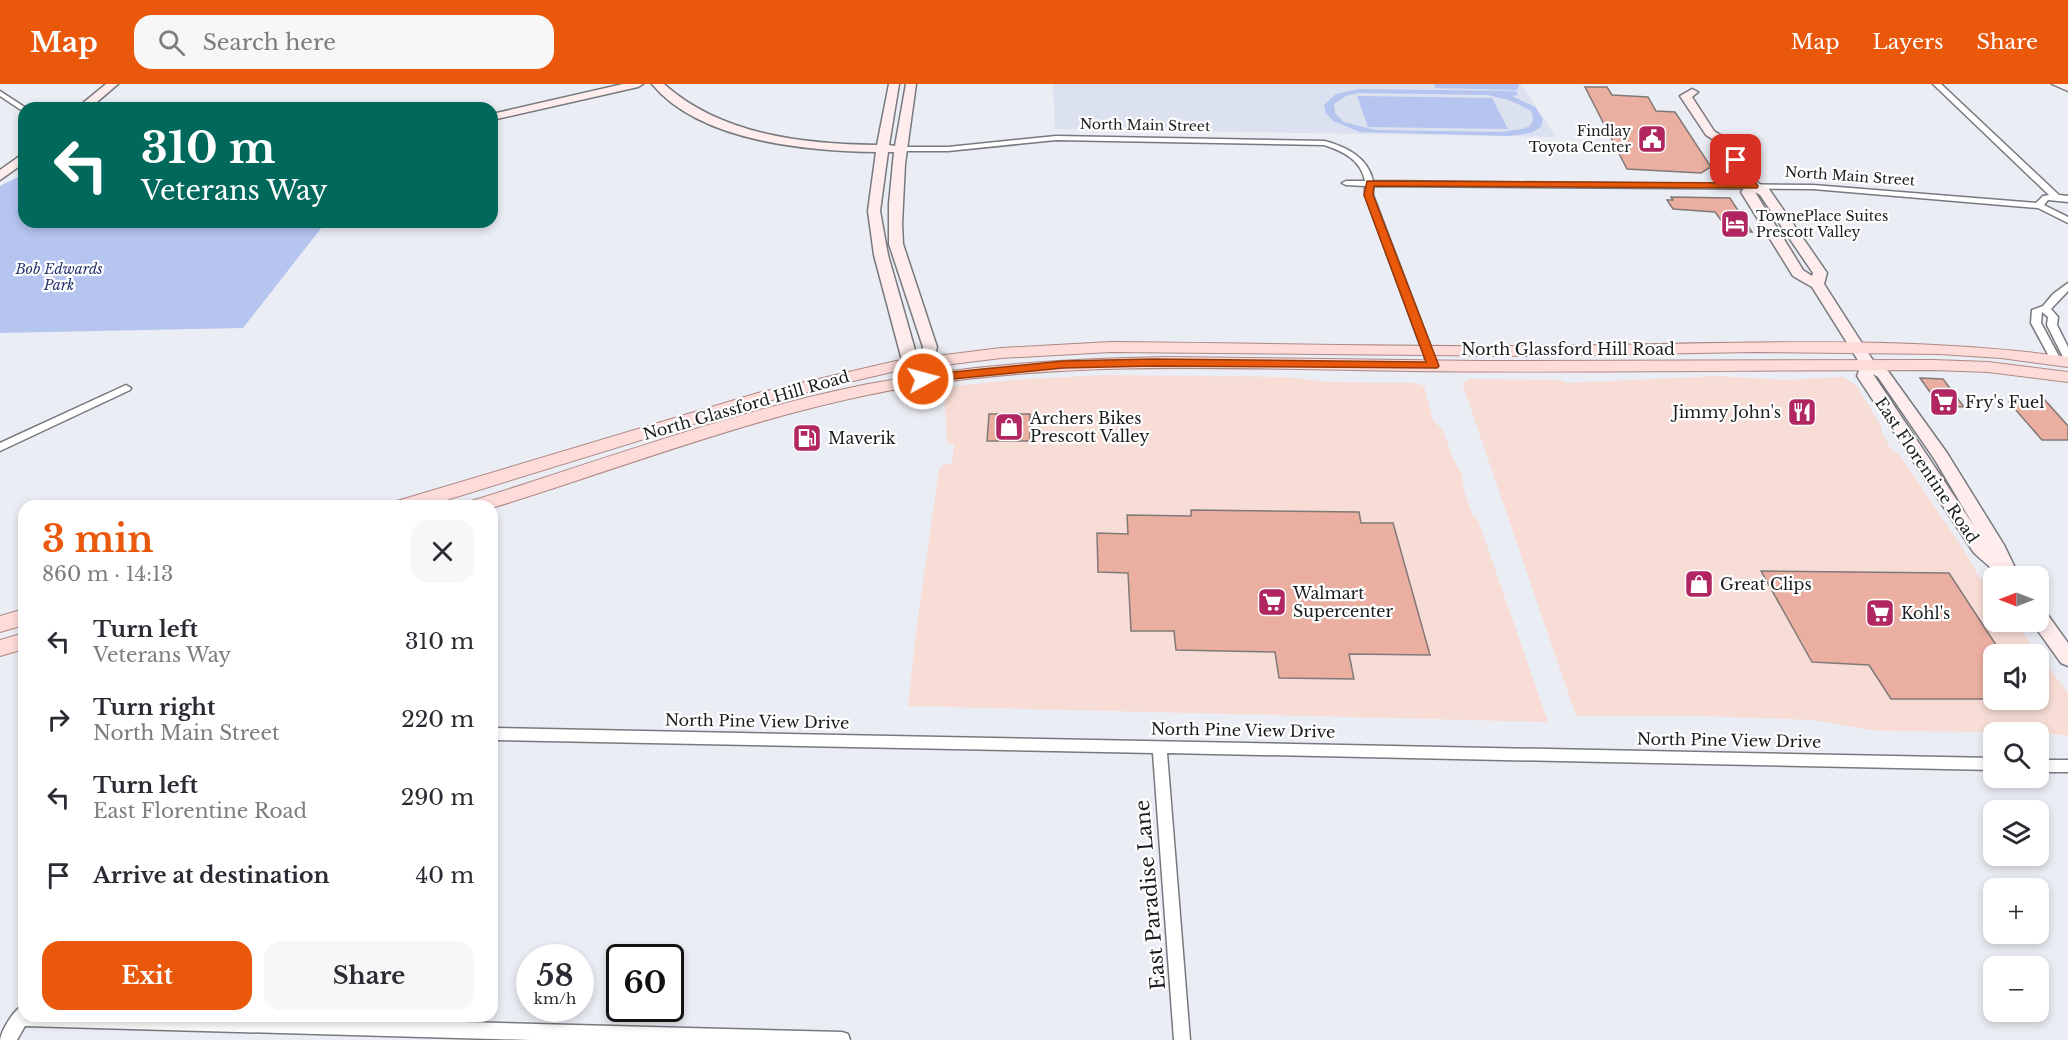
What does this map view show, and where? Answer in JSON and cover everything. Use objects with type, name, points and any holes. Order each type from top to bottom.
[{"type":"main road","name":"North Glassford Hill Road","points":[[424,500],[764,397],[919,363],[1001,353],[1111,347],[1588,351],[1754,347],[1974,351],[2064,360]]},
{"type":"main road","name":"North Glassford Hill Road","points":[[497,500],[795,407],[923,379],[1074,364],[1577,368],[1968,366],[2068,377]]},
{"type":"main road","points":[[0,624],[18,619]]},
{"type":"main road","points":[[0,648],[18,643]]},
{"type":"street","points":[[90,102],[113,84]]},
{"type":"street","points":[[498,116],[638,84]]},
{"type":"street","points":[[657,84],[691,110],[742,130],[798,143],[883,149],[900,148]]},
{"type":"street","points":[[894,84],[874,196],[879,246],[923,379]]},
{"type":"street","points":[[910,84],[895,194],[896,244],[930,347],[919,363]]},
{"type":"street","points":[[1937,84],[2056,197]]},
{"type":"street","points":[[2056,84],[2068,88]]},
{"type":"street","name":"East Florentine Road","points":[[1689,88],[1686,96],[1710,133],[1724,142],[1754,186],[1747,192],[1798,273],[1817,284],[1869,365],[1864,376],[1904,438],[1980,548],[2000,566]]},
{"type":"street","points":[[0,93],[18,106]]},
{"type":"street","name":"North Main Street","points":[[900,148],[948,149],[1056,138],[1325,143],[1345,149],[1357,157],[1365,167],[1370,183]]},
{"type":"street","points":[[0,176],[5,168],[18,160]]},
{"type":"street","name":"North Main Street","points":[[1346,183],[1813,187],[2040,206]]},
{"type":"street","points":[[1370,183],[1369,195],[1372,205],[1433,366]]},
{"type":"street","points":[[2068,199],[2046,198],[2040,206],[2068,220]]},
{"type":"street","points":[[879,246],[896,244]]},
{"type":"street","points":[[2064,360],[2036,322],[2037,310],[2046,309],[2068,286]]},
{"type":"street","points":[[2046,309],[2053,316],[2052,325],[2064,360]]},
{"type":"street","points":[[0,447],[126,388]]},
{"type":"street","points":[[2049,631],[2068,658]]},
{"type":"street","name":"North Pine View Drive","points":[[498,734],[1983,764]]},
{"type":"street","name":"East Paradise Lane","points":[[1159,746],[1182,1040]]},
{"type":"street","points":[[2049,766],[2068,766]]},
{"type":"street","points":[[7,1040],[18,1022]]},
{"type":"street","points":[[227,1022],[842,1040]]},
{"type":"shaded area","points":[[1053,84],[1521,84],[1556,137],[1055,129]]},
{"type":"shaded area","points":[[1103,375],[1286,377],[1327,382],[1415,383],[1424,386],[1433,420],[1443,430],[1462,475],[1464,491],[1473,516],[1478,520],[1548,722],[908,706],[939,469],[945,464],[952,464],[954,445],[947,442],[944,391],[948,387],[1013,380]]},
{"type":"shaded area","points":[[1718,376],[1785,380],[1843,377],[1856,385],[1881,426],[1890,448],[1899,454],[1964,550],[1979,577],[1983,579],[1983,632],[2022,632],[2031,644],[1983,644],[1983,710],[2049,710],[2049,668],[2068,693],[2068,736],[2049,733],[2049,722],[1983,722],[1983,732],[1876,731],[1814,720],[1699,716],[1576,716],[1462,383],[1471,379],[1560,380],[1567,383]]},
{"type":"green space","points":[[1434,84],[1518,84],[1519,86],[1517,90],[1435,88]]},
{"type":"green space","points":[[1359,89],[1516,91],[1518,95],[1512,96],[1535,107],[1543,119],[1541,127],[1531,133],[1509,136],[1360,132],[1333,121],[1326,113],[1324,105],[1336,94]],"holes":[[[1358,93],[1487,95],[1510,101],[1532,112],[1533,120],[1530,126],[1501,132],[1375,130],[1344,122],[1335,113],[1334,104],[1346,96]]]},
{"type":"green space","points":[[1357,96],[1492,98],[1508,129],[1368,127]]},
{"type":"green space","name":"Bob Edwards Park","points":[[18,177],[18,228],[321,228],[243,328],[0,333],[0,186]]},
{"type":"building","name":"Findlay Toyota Center","points":[[1585,87],[1607,87],[1612,95],[1648,97],[1656,111],[1675,112],[1711,167],[1701,173],[1627,169]]},
{"type":"building","name":"TownePlace Suites Prescott Valley","points":[[1671,197],[1730,198],[1752,232],[1729,231],[1715,212],[1673,209],[1667,200],[1673,200]]},
{"type":"building","name":"Fry's Fuel","points":[[1920,378],[1943,379],[1964,407],[1940,406]]},
{"type":"building","points":[[2013,399],[2044,399],[2068,426],[2068,440],[2042,440],[2009,402],[2017,402]]},
{"type":"building","name":"Archers Bikes Prescott Valley","points":[[989,414],[1030,414],[1030,441],[987,441]]},
{"type":"building","name":"Walmart Supercenter","points":[[1191,510],[1359,512],[1361,523],[1393,523],[1430,655],[1349,654],[1354,679],[1279,678],[1275,652],[1176,650],[1174,631],[1131,631],[1128,573],[1098,572],[1097,533],[1128,534],[1127,515],[1191,516]]},
{"type":"building","name":"Kohl's","points":[[1761,571],[1949,573],[1983,625],[1983,632],[1988,632],[1995,644],[1983,644],[1983,699],[1891,699],[1869,665],[1812,662]]},
{"type":"place","name":"Findlay Toyota Center","points":[[1652,139]]},
{"type":"place","name":"TownePlace Suites Prescott Valley","points":[[1735,224]]},
{"type":"place","name":"Fry's Fuel","points":[[1944,402]]},
{"type":"place","name":"Jimmy John's","points":[[1802,412]]},
{"type":"place","name":"Archers Bikes Prescott Valley","points":[[1009,427]]},
{"type":"place","name":"Maverik","points":[[807,438]]},
{"type":"place","name":"Great Clips","points":[[1699,584]]},
{"type":"place","name":"Walmart Supercenter","points":[[1272,602]]},
{"type":"place","name":"Kohl's","points":[[1880,613]]},
{"type":"route","points":[[923,379],[1063,365],[1153,363],[1433,366],[1390,257],[1369,195],[1370,183],[1754,186],[1736,160]]}]
